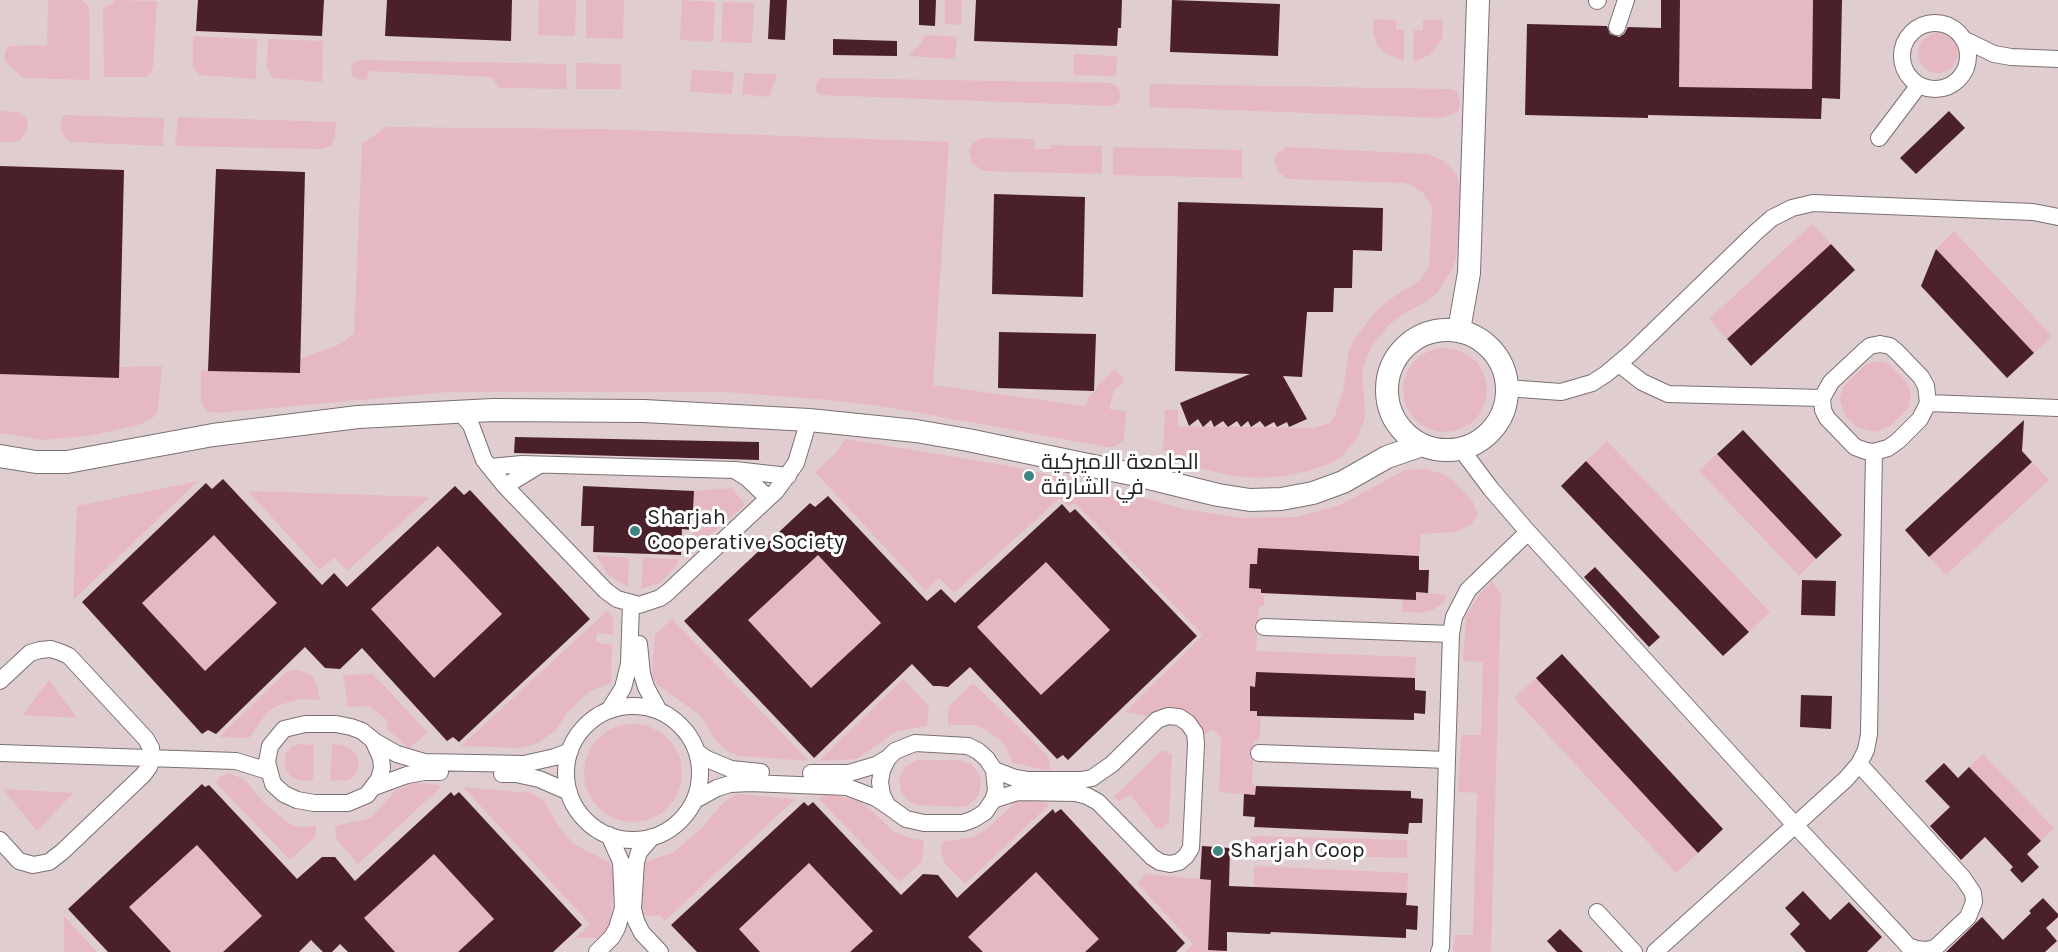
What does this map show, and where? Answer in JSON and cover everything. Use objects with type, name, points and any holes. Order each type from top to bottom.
[{"type":"street","points":[[1459,330],[1469,273],[1478,0]]},
{"type":"street","points":[[1617,27],[1626,0]]},
{"type":"street","points":[[2011,57],[1978,65],[1964,73],[1952,84],[1930,89],[1910,78],[1904,68],[1902,58],[1908,37],[1926,25],[1936,24],[1947,26],[1963,39],[1994,54],[2058,59]]},
{"type":"street","points":[[1963,39],[1968,56],[1964,73]]},
{"type":"street","points":[[1879,138],[1919,85]]},
{"type":"street","points":[[1507,388],[1561,392],[1592,382],[1619,364],[1772,218],[1792,208],[1813,203],[2033,212],[2058,217]]},
{"type":"street","points":[[1439,330],[1459,330],[1483,342],[1493,351],[1503,369],[1507,388],[1505,405],[1499,420],[1489,433],[1476,443],[1461,449],[1441,450],[1422,445],[1410,438],[1400,429],[1387,399],[1387,379],[1393,361],[1405,345],[1421,335],[1439,330]]},
{"type":"street","points":[[1880,344],[1890,346],[1898,352],[1921,377],[1926,386],[1928,403],[1920,419],[1898,441],[1888,448],[1874,452],[1855,447],[1841,434],[1827,418],[1823,410],[1822,398],[1827,387],[1839,374],[1870,346],[1880,344]]},
{"type":"street","points":[[1619,364],[1642,382],[1668,394],[1822,398]]},
{"type":"street","points":[[1928,403],[2058,408]]},
{"type":"street","points":[[0,456],[36,462],[67,462],[271,427],[357,417],[459,411],[644,411],[808,420],[916,431],[1250,500],[1281,499],[1313,493],[1343,482],[1387,457],[1422,445]]},
{"type":"street","points":[[459,411],[471,425],[481,452],[490,467],[506,486],[595,582],[617,599],[635,604],[660,598],[668,592],[768,498],[788,476],[796,463],[808,420]]},
{"type":"street","points":[[1370,467],[1393,417]]},
{"type":"street","points":[[1461,449],[1528,532],[1908,946],[1926,951],[1935,948],[1972,911],[1973,893],[1963,878],[1859,764]]},
{"type":"street","points":[[1655,952],[1859,764],[1866,750],[1869,734],[1874,452]]},
{"type":"street","points":[[490,467],[514,464],[735,470],[788,476]]},
{"type":"street","points":[[506,486],[538,466]]},
{"type":"street","points":[[735,470],[768,498]]},
{"type":"street","points":[[1439,952],[1441,947],[1451,634],[1454,617],[1468,590],[1528,532]]},
{"type":"street","points":[[609,710],[622,688],[628,670],[635,604]]},
{"type":"street","points":[[635,604],[642,674],[645,687],[659,711]]},
{"type":"street","points":[[1264,627],[1451,634]]},
{"type":"street","points":[[0,681],[30,653],[51,649],[69,656],[146,740],[151,748],[152,758],[143,775],[49,862],[33,865],[19,861],[0,840]]},
{"type":"street","points":[[626,706],[659,711],[675,721],[688,735],[697,752],[699,784],[695,800],[678,823],[652,837],[638,840],[609,835],[591,825],[578,810],[569,792],[566,771],[570,751],[579,734],[592,719],[609,710],[626,706]]},
{"type":"street","points":[[993,800],[1018,792],[1076,793],[1098,802],[1152,857],[1160,862],[1170,864],[1179,862],[1191,848],[1196,744],[1194,732],[1188,723],[1179,717],[1168,716],[1157,720],[1112,764],[1092,778],[1027,780],[1004,775],[994,770]]},
{"type":"street","points":[[236,760],[270,746],[284,729],[304,724],[336,724],[351,727],[362,731],[397,754],[424,762],[524,764],[555,758],[570,751]]},
{"type":"street","points":[[270,746],[268,771],[273,784],[284,794],[297,800],[314,803],[348,803],[367,795],[374,787],[382,768],[381,758],[373,740]]},
{"type":"street","points":[[695,800],[730,784],[762,783],[847,787],[876,798],[906,819],[924,823],[963,823],[985,812],[993,800],[996,779],[994,770],[987,759],[968,746],[915,743],[896,751],[876,765],[849,773],[751,772],[718,765],[697,752]]},
{"type":"street","points":[[0,753],[236,760],[268,771]]},
{"type":"street","points":[[1259,753],[1447,760]]},
{"type":"street","points":[[888,758],[882,770],[880,782],[882,795],[888,806]]},
{"type":"street","points":[[374,787],[407,775],[424,772],[516,774],[539,779],[569,792]]},
{"type":"street","points":[[597,952],[612,937],[623,908],[623,872],[609,835]]},
{"type":"street","points":[[652,837],[639,852],[636,862],[633,909],[642,933],[660,952]]},
{"type":"street","points":[[1597,912],[1634,952]]},
{"type":"shaded area","name":"الجامعة الاميركية في الشارقة","points":[[0,0],[2058,0],[2058,952],[0,952]]},
{"type":"shaded area","points":[[48,0],[82,0],[89,8],[90,80],[23,78],[7,63],[4,57],[8,46],[47,45]]},
{"type":"shaded area","points":[[115,0],[157,1],[153,68],[147,77],[104,77],[103,8]]},
{"type":"shaded area","points":[[539,0],[576,0],[575,36],[538,35]]},
{"type":"shaded area","points":[[586,0],[624,0],[623,39],[586,38]]},
{"type":"shaded area","points":[[682,0],[715,2],[713,42],[680,40]]},
{"type":"shaded area","points":[[945,0],[962,0],[961,25],[945,24]]},
{"type":"shaded area","points":[[1680,0],[1813,0],[1812,89],[1679,87]]},
{"type":"shaded area","points":[[723,2],[754,3],[752,43],[721,42]]},
{"type":"shaded area","points":[[1374,19],[1396,20],[1396,29],[1404,30],[1404,61],[1388,55],[1377,45],[1373,33]]},
{"type":"shaded area","points":[[1423,20],[1443,20],[1442,39],[1430,55],[1413,62],[1414,30],[1423,30]]},
{"type":"shaded area","points":[[1938,33],[1952,39],[1958,53],[1952,67],[1938,73],[1924,67],[1918,53],[1924,39]]},
{"type":"shaded area","points":[[925,35],[957,37],[955,59],[908,56],[920,45]]},
{"type":"shaded area","points":[[193,36],[257,39],[256,79],[200,75],[193,68]]},
{"type":"shaded area","points":[[268,39],[323,41],[322,82],[273,78],[267,68]]},
{"type":"shaded area","points":[[1074,54],[1117,56],[1116,76],[1073,75]]},
{"type":"shaded area","points":[[358,60],[566,64],[567,89],[500,88],[491,77],[368,71],[367,80],[357,79],[352,75],[351,70],[353,64]]},
{"type":"shaded area","points":[[576,63],[621,64],[621,89],[576,89]]},
{"type":"shaded area","points":[[692,70],[734,72],[732,94],[690,92]]},
{"type":"shaded area","points":[[744,73],[777,74],[769,97],[742,94]]},
{"type":"shaded area","points":[[820,79],[1111,83],[1117,86],[1121,98],[1112,106],[820,95],[815,90],[816,84]]},
{"type":"shaded area","points":[[1150,84],[1450,89],[1457,91],[1460,101],[1459,110],[1441,118],[1149,107]]},
{"type":"shaded area","points":[[0,111],[19,112],[27,119],[28,128],[21,140],[0,142]]},
{"type":"shaded area","points":[[63,115],[164,118],[163,146],[71,142],[66,139],[60,129]]},
{"type":"shaded area","points":[[178,117],[336,122],[335,137],[331,146],[323,149],[175,146]]},
{"type":"shaded area","points":[[386,127],[603,129],[949,142],[933,385],[1085,406],[1089,396],[1115,369],[1124,379],[1123,383],[1114,390],[1109,409],[1126,411],[1124,440],[1114,447],[1107,447],[880,406],[725,392],[449,392],[216,413],[206,411],[201,402],[201,370],[299,373],[300,359],[340,344],[354,334],[362,144]]},
{"type":"shaded area","points":[[981,138],[1035,139],[1035,149],[1050,149],[1051,145],[1102,146],[1102,174],[983,171],[972,163],[969,152],[973,143]]},
{"type":"shaded area","points":[[1113,147],[1242,150],[1242,178],[1113,175]]},
{"type":"shaded area","points":[[1286,147],[1428,154],[1444,161],[1456,173],[1461,188],[1456,259],[1451,272],[1436,294],[1390,324],[1371,347],[1362,371],[1364,420],[1357,439],[1341,457],[1308,471],[1259,478],[1234,476],[1184,465],[1171,459],[1163,449],[1165,410],[1178,410],[1178,426],[1314,428],[1330,423],[1343,391],[1349,350],[1354,339],[1377,310],[1419,281],[1429,268],[1432,212],[1431,205],[1423,193],[1403,183],[1288,179],[1278,172],[1274,160],[1277,154]]},
{"type":"shaded area","points":[[1812,224],[1831,244],[1727,339],[1709,319]]},
{"type":"shaded area","points":[[1954,231],[2052,336],[2034,353],[1936,249]]},
{"type":"shaded area","points":[[1445,348],[1461,351],[1475,360],[1484,374],[1487,390],[1484,406],[1475,420],[1461,429],[1445,432],[1429,429],[1415,420],[1406,406],[1403,390],[1406,374],[1415,360],[1429,351]]},
{"type":"shaded area","points":[[1871,362],[1884,362],[1890,365],[1907,383],[1911,396],[1908,408],[1890,426],[1876,432],[1858,428],[1846,417],[1840,397],[1844,386]]},
{"type":"shaded area","points":[[162,366],[158,410],[155,416],[142,424],[89,436],[44,440],[0,433],[0,374],[119,378],[119,367]]},
{"type":"shaded area","points":[[846,439],[1003,465],[1091,484],[1184,509],[1242,518],[1296,517],[1340,505],[1405,470],[1426,469],[1443,474],[1454,482],[1473,502],[1478,514],[1471,525],[1455,532],[1421,534],[1419,556],[1258,549],[1264,564],[1250,564],[1249,588],[1261,589],[1261,595],[1264,595],[1264,606],[1259,606],[1256,651],[1416,657],[1415,678],[1256,672],[1255,681],[1263,687],[1250,687],[1250,710],[1257,711],[1257,717],[1261,718],[1259,740],[1254,740],[1252,785],[1256,786],[1255,795],[1219,792],[1221,738],[1217,733],[1211,730],[1202,737],[1161,710],[1147,716],[1125,712],[1203,635],[1075,503],[1069,507],[1060,498],[954,593],[939,578],[925,591],[815,472],[836,453]]},
{"type":"shaded area","points":[[1607,441],[1770,612],[1749,632],[1586,461]]},
{"type":"shaded area","points":[[1717,454],[1816,559],[1799,576],[1699,471]]},
{"type":"shaded area","points":[[2032,462],[2049,480],[1946,575],[1929,557]]},
{"type":"shaded area","points":[[198,481],[73,600],[77,506]]},
{"type":"shaded area","points":[[732,488],[745,505],[692,551],[694,491]]},
{"type":"shaded area","points":[[248,491],[430,497],[347,571],[334,557],[320,570]]},
{"type":"shaded area","points":[[214,535],[287,613],[267,613],[216,661],[216,682],[142,603]]},
{"type":"shaded area","points":[[438,546],[502,614],[424,687],[428,671],[378,617],[359,620]]},
{"type":"shaded area","points":[[596,555],[629,558],[628,587],[608,575]]},
{"type":"shaded area","points":[[818,555],[890,634],[821,699],[748,620]]},
{"type":"shaded area","points":[[643,558],[679,559],[675,568],[660,583],[641,589]]},
{"type":"shaded area","points":[[1046,562],[1110,630],[1030,706],[1034,687],[985,636],[967,636]]},
{"type":"shaded area","points":[[1492,581],[1501,595],[1491,952],[1453,952],[1455,935],[1473,935],[1477,793],[1458,792],[1461,735],[1481,735],[1483,662],[1463,661],[1466,616],[1478,596]]},
{"type":"shaded area","points":[[1416,592],[1446,595],[1444,602],[1433,610],[1419,613],[1401,611],[1403,599],[1416,599]]},
{"type":"shaded area","points":[[607,611],[613,617],[613,635],[597,633],[596,642],[612,645],[611,683],[584,696],[567,713],[556,730],[538,743],[521,748],[461,746]]},
{"type":"shaded area","points":[[672,619],[809,761],[740,756],[729,752],[716,741],[700,715],[656,684],[652,674],[655,635]]},
{"type":"shaded area","points":[[299,670],[312,676],[316,682],[320,700],[300,699],[276,706],[266,714],[249,738],[219,737],[285,673]]},
{"type":"shaded area","points":[[373,674],[428,733],[409,748],[386,728],[389,722],[370,706],[348,707],[343,675]]},
{"type":"shaded area","points":[[1536,678],[1698,853],[1676,873],[1514,698]]},
{"type":"shaded area","points":[[903,679],[929,706],[927,726],[897,731],[857,759],[819,761]]},
{"type":"shaded area","points":[[49,680],[77,718],[23,715]]},
{"type":"shaded area","points":[[973,683],[1048,756],[1051,771],[1013,763],[1003,742],[983,728],[975,725],[948,725],[948,707]]},
{"type":"shaded area","points":[[633,724],[643,725],[660,732],[674,746],[681,763],[681,783],[674,800],[660,814],[643,821],[633,822],[623,821],[606,814],[592,800],[585,783],[584,773],[585,763],[592,746],[606,732],[623,725]]},
{"type":"shaded area","points":[[332,744],[346,746],[356,753],[359,766],[357,772],[349,780],[330,781]]},
{"type":"shaded area","points":[[314,745],[313,781],[291,777],[286,770],[284,762],[286,753],[292,746]]},
{"type":"shaded area","points":[[1162,750],[1172,754],[1169,821],[1163,828],[1156,828],[1131,795],[1119,801],[1114,797]]},
{"type":"shaded area","points":[[1983,754],[2054,828],[2041,841],[1969,767]]},
{"type":"shaded area","points":[[917,760],[957,760],[971,764],[980,776],[978,796],[967,806],[960,807],[916,805],[910,802],[901,792],[899,779],[905,767]]},
{"type":"shaded area","points":[[228,773],[244,779],[264,803],[290,824],[297,827],[316,826],[316,836],[290,860],[216,783],[218,778]]},
{"type":"shaded area","points":[[414,782],[442,786],[358,864],[336,839],[335,826],[371,818],[395,791]]},
{"type":"shaded area","points":[[463,787],[532,793],[545,802],[559,827],[574,844],[610,863],[614,873],[611,924],[601,938],[576,938],[590,924]]},
{"type":"shaded area","points":[[3,789],[73,793],[37,831]]},
{"type":"shaded area","points":[[737,794],[795,799],[665,921],[660,916],[640,915],[644,862],[672,853],[700,830],[722,804]]},
{"type":"shaded area","points":[[830,794],[859,801],[894,832],[913,839],[924,840],[922,862],[899,882],[818,798]]},
{"type":"shaded area","points":[[1036,798],[1049,805],[965,884],[945,864],[941,851],[942,842],[974,837],[989,827],[1017,801]]},
{"type":"shaded area","points":[[209,834],[274,905],[223,952],[171,952],[129,907]]},
{"type":"shaded area","points":[[1252,836],[1407,840],[1407,858],[1251,853]]},
{"type":"shaded area","points":[[422,841],[494,919],[458,952],[395,952],[353,906]]},
{"type":"shaded area","points":[[818,855],[826,863],[817,872],[865,923],[880,923],[850,952],[760,952],[739,929]]},
{"type":"shaded area","points":[[1028,864],[1099,939],[1085,952],[983,952],[959,927]]},
{"type":"shaded area","points":[[1254,866],[1408,873],[1407,893],[1254,887]]},
{"type":"shaded area","points":[[1146,874],[1211,880],[1208,950],[1223,950],[1223,952],[1185,952],[1193,944],[1137,883]]},
{"type":"shaded area","points":[[64,916],[97,952],[64,952]]},
{"type":"building","points":[[198,0],[324,0],[322,36],[196,31]]},
{"type":"building","points":[[387,0],[512,0],[511,41],[385,36]]},
{"type":"building","points":[[770,0],[787,0],[785,40],[768,39]]},
{"type":"building","points":[[919,0],[936,0],[935,26],[919,25]]},
{"type":"building","points":[[976,0],[1122,0],[1121,28],[1118,28],[1117,46],[974,41]]},
{"type":"building","points":[[1172,0],[1280,4],[1278,56],[1170,52]]},
{"type":"building","points":[[1661,0],[1680,0],[1679,87],[1812,89],[1813,0],[1842,0],[1840,99],[1822,98],[1821,119],[1525,115],[1527,24],[1607,26],[1610,34],[1619,37],[1628,27],[1661,28]]},
{"type":"building","points":[[833,39],[897,41],[897,56],[833,55]]},
{"type":"building","points":[[1949,111],[1965,128],[1916,174],[1900,158]]},
{"type":"building","points":[[0,166],[124,170],[119,378],[0,374]]},
{"type":"building","points":[[216,169],[305,172],[300,373],[208,371]]},
{"type":"building","points":[[994,194],[1085,197],[1083,297],[992,294]]},
{"type":"building","points":[[1178,202],[1383,208],[1382,251],[1353,250],[1352,288],[1334,288],[1333,312],[1307,312],[1302,377],[1283,376],[1307,419],[1289,427],[1287,422],[1277,427],[1274,422],[1265,427],[1260,421],[1251,427],[1248,421],[1241,427],[1237,421],[1228,427],[1223,421],[1214,427],[1211,420],[1203,427],[1198,419],[1189,426],[1180,403],[1250,374],[1175,371]]},
{"type":"building","points":[[1831,244],[1855,270],[1751,366],[1727,339]]},
{"type":"building","points":[[1936,249],[2034,353],[2007,378],[1921,286]]},
{"type":"building","points":[[999,332],[1096,334],[1094,391],[998,388]]},
{"type":"building","points":[[2024,420],[2022,451],[2032,462],[1929,557],[1905,530]]},
{"type":"building","points":[[1743,430],[1842,535],[1816,559],[1717,454]]},
{"type":"building","points":[[515,437],[759,442],[759,460],[514,453]]},
{"type":"building","points":[[1586,461],[1749,632],[1723,656],[1561,486]]},
{"type":"building","points":[[223,479],[322,585],[334,573],[347,587],[455,486],[464,495],[470,490],[590,619],[459,742],[453,737],[447,741],[362,648],[340,669],[325,668],[305,647],[216,734],[208,730],[202,734],[82,602],[206,483],[212,489]],"holes":[[[214,535],[277,603],[205,671],[142,603]],[[438,546],[502,614],[434,678],[371,609]]]},
{"type":"building","points":[[583,486],[694,491],[692,530],[682,529],[681,555],[593,552],[594,526],[581,526]]},
{"type":"building","points":[[828,496],[927,601],[941,589],[955,603],[1062,504],[1070,513],[1075,509],[1197,636],[1068,760],[1063,755],[1057,759],[970,667],[948,687],[933,686],[912,664],[814,758],[684,621],[810,503],[815,507]],"holes":[[[818,555],[881,623],[811,688],[748,620]],[[1046,562],[1110,630],[1041,695],[977,627]]]},
{"type":"building","points":[[1258,548],[1419,556],[1419,570],[1429,570],[1428,593],[1416,592],[1416,600],[1261,593],[1261,589],[1249,588],[1250,564],[1257,564]]},
{"type":"building","points":[[1595,567],[1660,637],[1649,647],[1584,577]]},
{"type":"building","points":[[1802,580],[1836,581],[1835,616],[1801,615]]},
{"type":"building","points":[[1562,654],[1723,829],[1698,853],[1536,678]]},
{"type":"building","points":[[1256,672],[1415,678],[1415,690],[1426,691],[1425,714],[1414,713],[1414,720],[1257,716],[1257,711],[1250,711],[1250,686],[1255,687]]},
{"type":"building","points":[[1801,695],[1832,696],[1831,729],[1800,727]]},
{"type":"building","points":[[1944,763],[1958,778],[1969,767],[2041,841],[2027,854],[2039,867],[2022,883],[2010,870],[2013,867],[1985,837],[1961,860],[1930,826],[1950,807],[1925,781]]},
{"type":"building","points":[[202,784],[205,787],[209,785],[297,879],[322,857],[335,857],[355,881],[451,792],[454,796],[459,792],[582,925],[553,952],[458,952],[494,919],[434,854],[364,918],[395,952],[348,952],[340,944],[332,952],[323,952],[311,940],[299,952],[223,952],[262,916],[197,845],[129,907],[171,952],[108,952],[68,909]]},
{"type":"building","points":[[1256,786],[1411,791],[1411,798],[1423,799],[1422,823],[1409,823],[1408,834],[1254,827],[1255,817],[1243,816],[1244,794],[1255,795]]},
{"type":"building","points":[[804,802],[808,806],[813,802],[901,895],[923,874],[938,875],[957,898],[1053,809],[1055,813],[1061,809],[1185,943],[1176,952],[1085,952],[1099,939],[1036,872],[968,937],[983,952],[850,952],[873,931],[809,863],[739,929],[760,952],[697,952],[671,925]]},
{"type":"building","points":[[1202,846],[1230,848],[1229,886],[1407,893],[1406,905],[1418,906],[1417,930],[1406,929],[1406,938],[1227,932],[1227,951],[1208,950],[1211,880],[1200,879]]},
{"type":"building","points":[[1803,891],[1830,920],[1849,902],[1882,937],[1867,952],[1806,952],[1790,934],[1800,924],[1785,908]]},
{"type":"building","points":[[2043,898],[2058,914],[2058,917],[2046,928],[2057,941],[2045,952],[1946,952],[1982,917],[2003,940]]},
{"type":"building","points":[[1560,929],[1583,952],[1557,952],[1547,941]]},
{"type":"place","name":"الجامعة الاميركية في الشارقة","points":[[1029,476]]},
{"type":"place","name":"Sharjah Cooperative Society","points":[[635,531]]},
{"type":"place","name":"Sharjah Coop","points":[[1218,851]]}]
